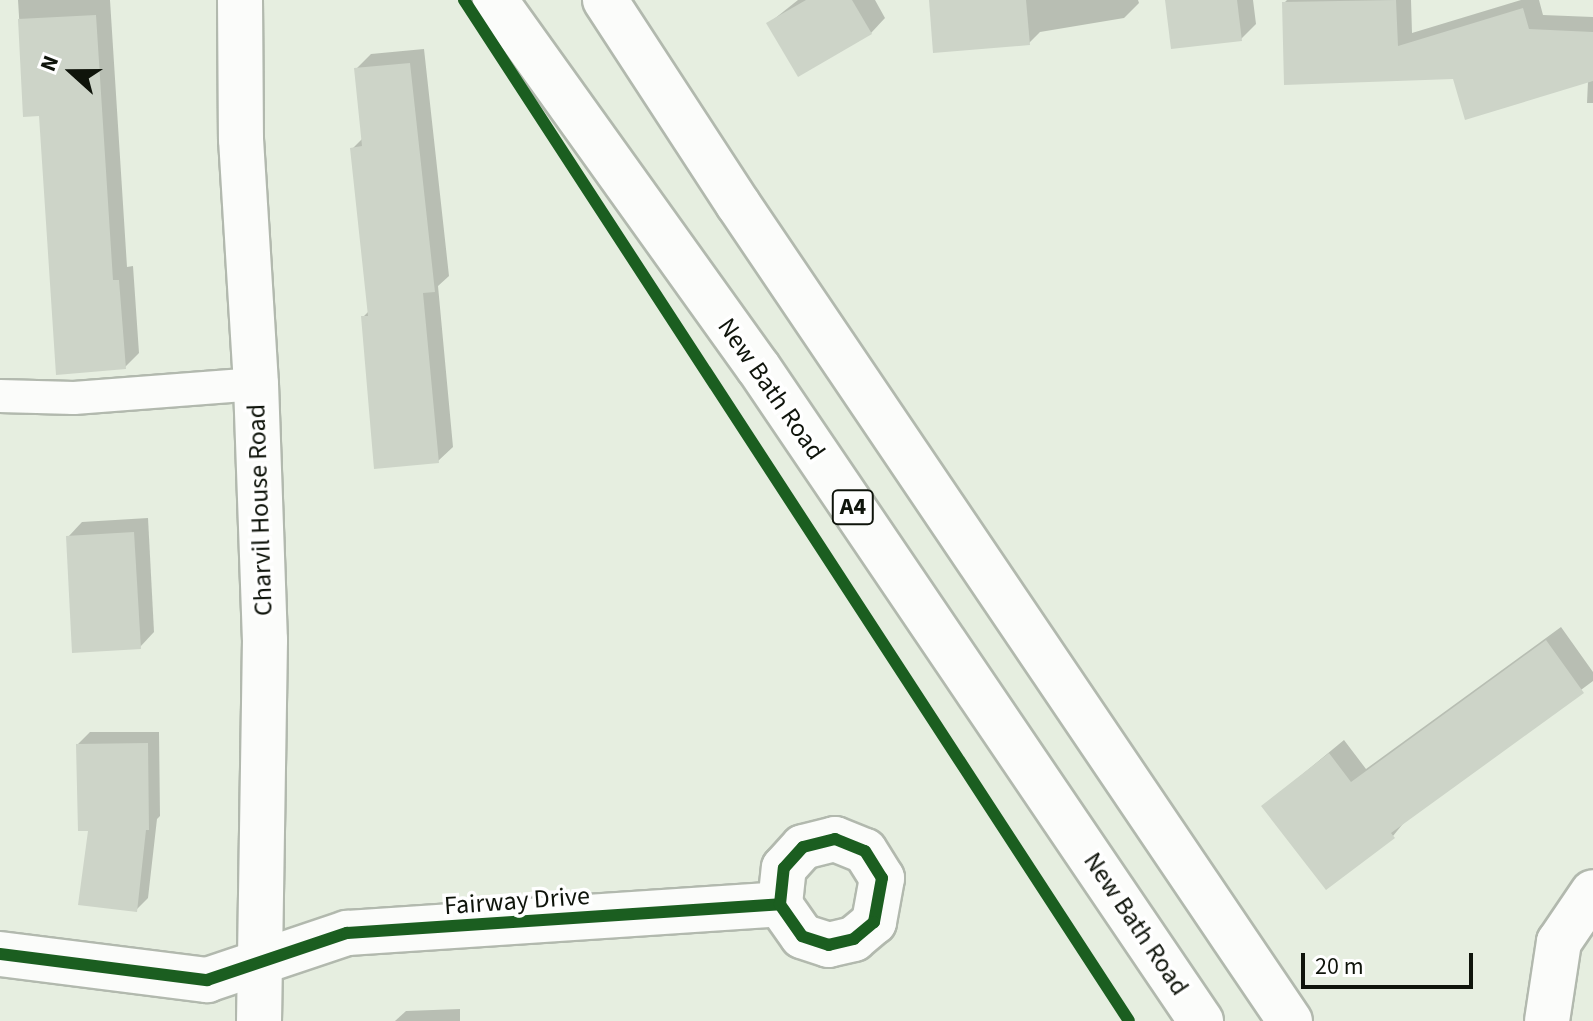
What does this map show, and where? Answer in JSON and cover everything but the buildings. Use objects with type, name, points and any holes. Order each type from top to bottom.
[{"type":"main road","name":"Charvil House Road","points":[[240,0],[241,139],[256,384],[265,640],[259,1021]]},
{"type":"main road","name":"New Bath Road","points":[[495,0],[758,367],[1201,1021]]},
{"type":"main road","points":[[605,0],[738,204],[1290,1021]]},
{"type":"main road","points":[[1547,1021],[1559,942],[1593,892]]},
{"type":"main road","name":"Fairway Drive","points":[[0,954],[207,980],[347,933],[780,904]]},
{"type":"lane","points":[[0,396],[74,398],[256,384]]},
{"type":"cycle path","points":[[464,0],[1129,1021]]},
{"type":"cycle path","points":[[0,954],[207,980],[347,933],[780,904],[784,868],[803,847],[835,839],[865,851],[882,878],[874,922],[854,939],[829,945],[802,936],[780,904]]}]
